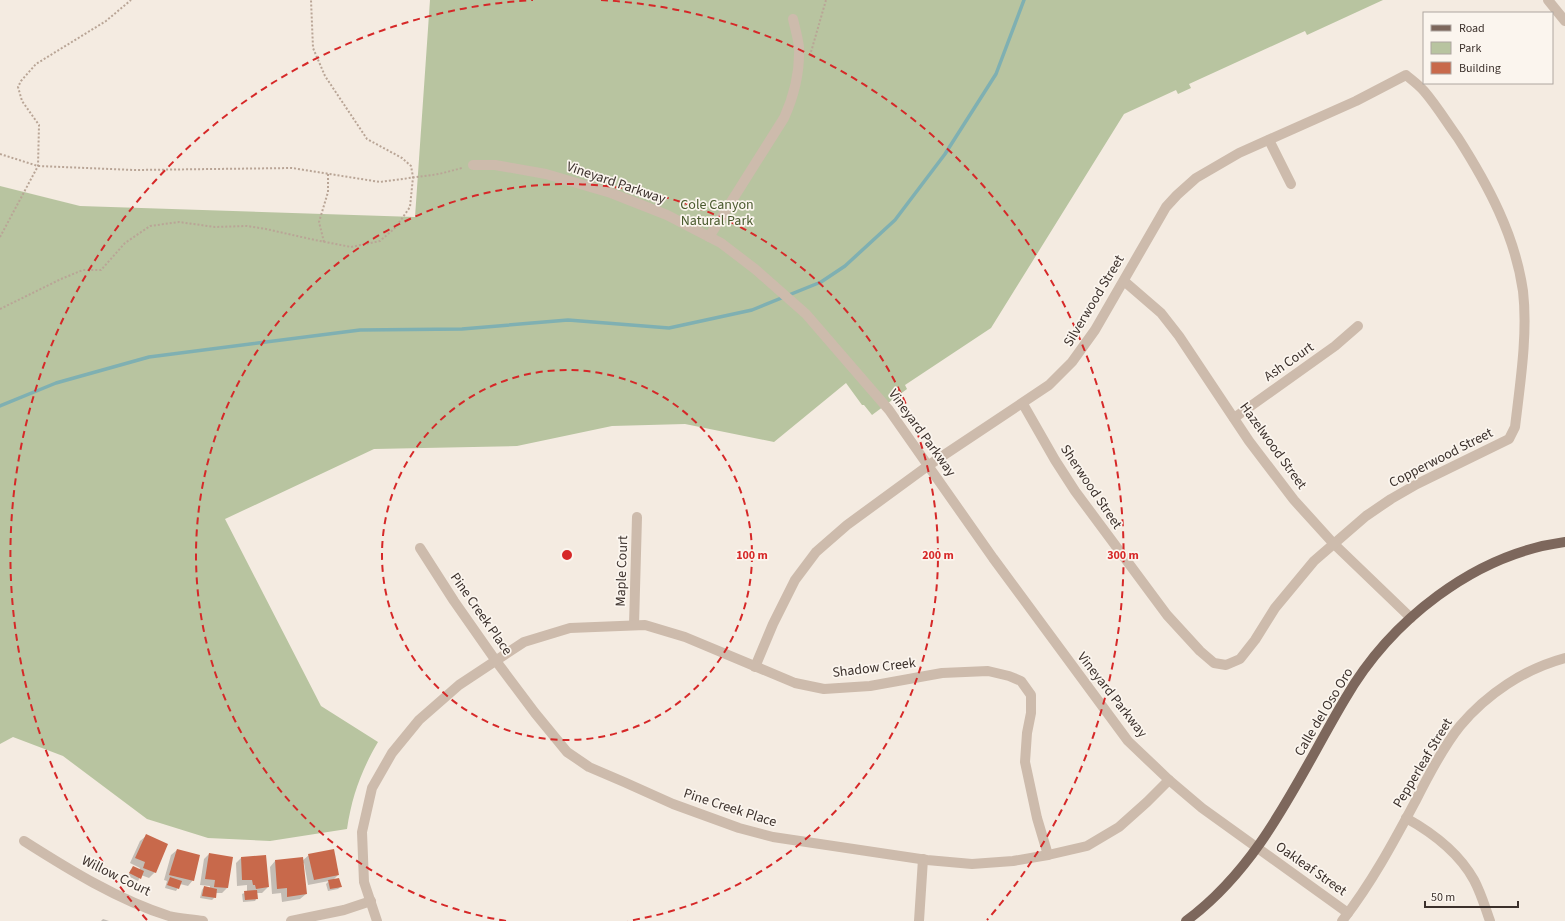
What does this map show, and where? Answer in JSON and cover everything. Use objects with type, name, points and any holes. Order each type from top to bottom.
[{"type":"main road","name":"Calle del Oso Oro","points":[[1186,921],[1240,871],[1257,849],[1291,797],[1346,698],[1386,643],[1411,618],[1439,595],[1463,579],[1492,563],[1523,552],[1565,542]]},
{"type":"street","points":[[1548,0],[1565,21]]},
{"type":"street","points":[[709,237],[784,118],[792,99],[797,78],[798,46],[793,19]]},
{"type":"street","name":"Silverwood Street","points":[[755,667],[794,580],[816,552],[847,525],[929,465],[1023,404],[1049,385],[1072,362],[1095,330],[1166,207],[1177,195],[1196,178],[1239,153],[1356,101],[1406,75]]},
{"type":"street","name":"Copperwood Street","points":[[1226,665],[1240,659],[1255,640],[1275,608],[1314,561],[1333,543],[1366,516],[1391,499],[1417,484],[1509,439],[1515,427],[1524,329],[1523,291],[1516,258],[1505,224],[1488,188],[1472,160],[1424,90],[1406,75]]},
{"type":"street","points":[[1269,140],[1291,184]]},
{"type":"street","name":"Vineyard Parkway","points":[[473,165],[495,165],[546,174],[611,193],[667,215],[709,237],[755,269],[806,314],[890,410],[992,558],[1128,741],[1168,780],[1202,808],[1257,849]]},
{"type":"street","name":"Hazelwood Street","points":[[1124,280],[1161,313],[1249,441],[1294,500],[1333,543],[1411,618]]},
{"type":"street","name":"Ash Court","points":[[1234,418],[1335,346],[1358,326]]},
{"type":"street","name":"Sherwood Street","points":[[1023,404],[1055,460],[1075,491],[1167,615],[1200,651],[1214,662],[1226,665]]},
{"type":"street","name":"Maple Court","points":[[634,625],[638,517]]},
{"type":"street","name":"Pine Creek Place","points":[[420,548],[454,601],[496,660],[535,713],[567,752],[589,767],[673,804],[739,828],[766,835],[923,859],[972,864],[1013,860],[1048,855],[1087,846],[1119,827],[1147,802],[1168,780]]},
{"type":"street","name":"Shadow Creek","points":[[377,921],[364,882],[362,832],[372,788],[392,753],[419,720],[459,686],[496,660],[524,642],[570,628],[645,625],[686,637],[795,683],[824,689],[870,686],[942,674],[988,671],[1009,676],[1021,681],[1031,695],[1031,713],[1027,733],[1026,762],[1037,818],[1048,855]]},
{"type":"street","name":"Pepperleaf Street","points":[[1345,917],[1379,868],[1431,772],[1459,727],[1474,711],[1509,682],[1549,662],[1565,658]]},
{"type":"street","points":[[1406,818],[1424,828],[1442,843],[1464,866],[1479,891],[1490,921]]},
{"type":"street","name":"Willow Court","points":[[24,840],[63,866],[126,898],[170,916],[203,921]]},
{"type":"street","name":"Oakleaf Street","points":[[1257,849],[1345,917]]},
{"type":"street","points":[[919,921],[923,859]]},
{"type":"street","points":[[292,921],[344,910],[371,901]]},
{"type":"path","points":[[0,237],[38,166],[39,126],[22,101],[18,87],[21,81],[36,64],[106,21],[131,0]]},
{"type":"path","points":[[0,309],[84,270],[101,270],[125,243],[150,226],[180,222],[215,227],[246,226],[266,228],[351,247],[380,241],[396,227],[410,207],[412,178],[411,166],[402,158],[367,139],[325,76],[313,48],[311,0]]},
{"type":"path","points":[[0,154],[38,166],[135,170],[292,168],[380,182],[439,174],[473,165]]},
{"type":"path","points":[[324,242],[320,222],[328,192],[328,174]]},
{"type":"green space","name":"Cole Canyon Natural Park","points":[[430,0],[1383,0],[1307,35],[1305,31],[1189,84],[1191,88],[1178,94],[1176,90],[1124,114],[991,328],[905,385],[907,389],[872,415],[864,405],[862,405],[846,383],[774,442],[685,424],[612,426],[517,446],[374,449],[225,519],[321,706],[378,742],[358,784],[347,829],[270,841],[208,838],[147,819],[63,756],[13,737],[0,744],[0,186],[80,206],[415,217]]},
{"type":"building","points":[[146,834],[168,844],[156,873],[143,868],[145,862],[135,858]]},
{"type":"building","points":[[177,849],[200,855],[194,881],[169,875]]},
{"type":"building","points":[[334,849],[339,875],[314,880],[308,854]]},
{"type":"building","points":[[209,853],[233,857],[228,888],[214,887],[215,880],[205,879]]},
{"type":"building","points":[[266,855],[269,887],[256,889],[252,880],[242,880],[241,857]]},
{"type":"building","points":[[303,857],[307,894],[287,897],[287,888],[277,889],[275,860]]},
{"type":"building","points":[[133,866],[144,871],[141,879],[129,873]]},
{"type":"building","points":[[170,877],[182,881],[179,889],[167,885]]},
{"type":"building","points":[[339,878],[342,887],[330,889],[328,880]]},
{"type":"building","points":[[204,886],[217,889],[216,898],[202,896]]},
{"type":"building","points":[[257,890],[258,899],[245,900],[244,891]]},
{"type":"waterway","points":[[0,406],[56,383],[149,357],[360,330],[462,329],[568,320],[669,328],[752,310],[821,282],[845,266],[895,220],[945,154],[996,74],[1024,0]]}]
